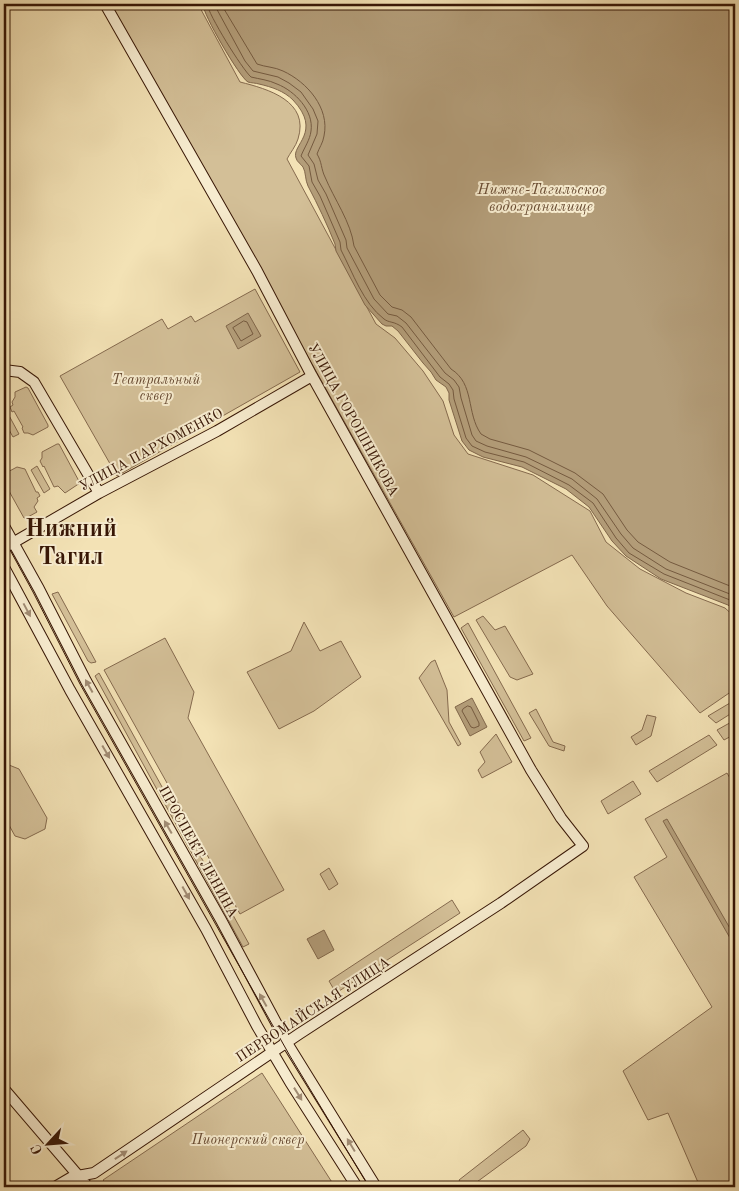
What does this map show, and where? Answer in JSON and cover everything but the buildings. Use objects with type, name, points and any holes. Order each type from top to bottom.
[{"type":"main road","name":"УЛИЦА ГОРОШНИКОВА","points":[[105,4],[257,271],[312,376],[531,770],[561,818],[583,846]]},
{"type":"main road","points":[[4,370],[20,372],[34,382],[99,493]]},
{"type":"main road","name":"УЛИЦА ПАРХОМЕНКО","points":[[8,545],[99,493],[217,432],[312,376]]},
{"type":"main road","name":"ПРОСПЕКТ ЛЕНИНА","points":[[4,526],[8,545],[39,589],[86,681],[221,920],[287,1043],[376,1187]]},
{"type":"main road","points":[[4,567],[75,698],[290,1082],[357,1187]]},
{"type":"main road","name":"ПЕРВОМАЙСКАЯ УЛИЦА","points":[[55,1187],[64,1181],[78,1176],[94,1174],[273,1052],[494,908],[583,846]]},
{"type":"main road","points":[[4,1089],[88,1187]]},
{"type":"green space","points":[[110,4],[198,4],[240,82],[274,93],[292,106],[298,115],[300,126],[297,142],[287,159],[376,324],[395,338],[423,371],[443,401],[454,435],[468,454],[533,475],[590,511],[606,542],[640,569],[686,593],[725,608],[735,617],[735,689],[700,713],[607,606],[572,555],[454,617]]},
{"type":"green space","name":"Театральный сквер","points":[[255,289],[300,372],[117,476],[60,376],[162,319],[168,329],[191,316],[195,322]]},
{"type":"green space","points":[[26,387],[48,425],[48,427],[33,435],[24,433],[23,427],[10,407],[13,405],[15,392]]},
{"type":"green space","points":[[6,410],[19,434],[13,437],[4,421],[4,411]]},
{"type":"green space","points":[[59,444],[80,483],[65,493],[58,486],[54,487],[40,461],[42,452]]},
{"type":"green space","points":[[37,466],[50,489],[44,493],[31,470]]},
{"type":"green space","points":[[17,467],[25,469],[36,492],[40,496],[37,498],[38,501],[34,507],[37,512],[26,518],[24,518],[4,482],[4,474]]},
{"type":"green space","points":[[58,592],[96,662],[91,663],[88,661],[52,594]]},
{"type":"green space","points":[[483,616],[495,630],[505,626],[533,674],[517,680],[510,677],[476,620]]},
{"type":"green space","points":[[304,622],[320,651],[341,641],[361,677],[314,711],[279,729],[247,672],[291,651]]},
{"type":"green space","points":[[468,623],[531,738],[524,741],[461,628]]},
{"type":"green space","points":[[165,638],[194,692],[188,718],[284,890],[240,914],[104,670]]},
{"type":"green space","points":[[435,660],[447,690],[449,722],[461,744],[458,746],[419,678],[431,662]]},
{"type":"green space","points":[[99,673],[249,944],[243,947],[95,676]]},
{"type":"green space","points":[[735,700],[735,711],[716,723],[708,716]]},
{"type":"green space","points":[[536,709],[553,742],[565,746],[564,751],[549,746],[529,713]]},
{"type":"green space","points":[[647,715],[656,717],[651,736],[636,745],[631,737],[642,730]]},
{"type":"green space","points":[[735,720],[735,734],[724,740],[717,730]]},
{"type":"green space","points":[[496,734],[512,762],[482,778],[478,770],[485,762],[480,752]]},
{"type":"green space","points":[[709,735],[717,745],[657,782],[649,771]]},
{"type":"green space","points":[[9,765],[19,769],[47,818],[45,829],[25,839],[15,836],[4,816],[4,768]]},
{"type":"green space","points":[[727,773],[735,787],[735,1187],[700,1187],[668,1113],[648,1120],[623,1071],[712,1007],[634,877],[667,857],[645,819]]},
{"type":"green space","points":[[633,781],[641,794],[608,814],[601,801]]},
{"type":"green space","points":[[329,868],[338,884],[329,890],[320,874]]},
{"type":"green space","points":[[452,900],[460,913],[336,993],[329,981]]},
{"type":"green space","name":"Пионерский сквер","points":[[262,1073],[335,1187],[109,1187],[103,1180]]},
{"type":"green space","points":[[523,1130],[530,1139],[526,1146],[470,1187],[463,1187],[459,1180]]},
{"type":"water","name":"Нижне-Тагильское водохранилище","points":[[203,4],[735,4],[735,612],[728,605],[661,579],[626,556],[612,541],[589,507],[566,489],[522,467],[483,457],[469,450],[462,441],[446,387],[436,380],[398,331],[392,326],[382,324],[365,305],[336,251],[329,229],[307,184],[304,169],[296,158],[296,153],[306,129],[302,111],[293,100],[282,92],[269,86],[248,82],[244,78],[215,32]]},
{"type":"water","points":[[248,313],[261,336],[238,349],[226,326]]},
{"type":"water","points":[[472,698],[487,727],[470,736],[455,707]]},
{"type":"water","points":[[667,819],[735,937],[734,945],[663,821]]},
{"type":"water","points":[[324,930],[334,950],[318,959],[307,939]]},
{"type":"tram line","points":[[4,539],[80,684],[290,1056],[369,1187]]},
{"type":"district","name":"Нижний Тагил","points":[[71,544]]}]
